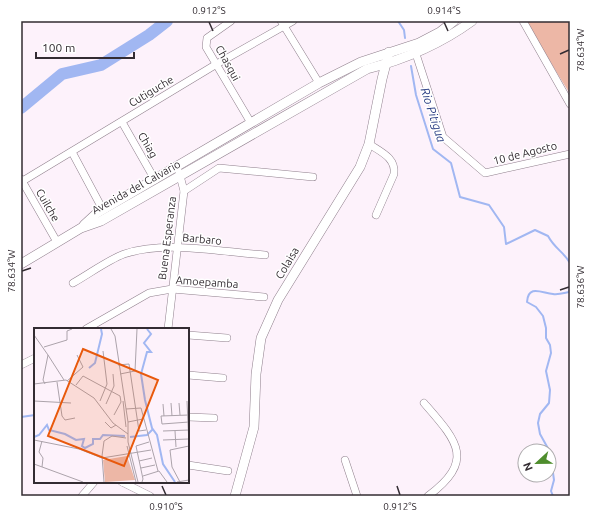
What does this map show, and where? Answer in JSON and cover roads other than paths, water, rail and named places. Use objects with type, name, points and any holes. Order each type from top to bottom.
[{"type":"street","name":"Chasqui","points":[[231,21],[207,38],[206,47],[215,65],[250,123]]},
{"type":"street","name":"Cutiguche","points":[[21,181],[122,122],[283,23],[293,21]]},
{"type":"street","name":"Avenida del Calvario","points":[[82,228],[103,210],[319,83],[361,62],[419,43],[440,32],[454,21]]},
{"type":"street","name":"Avenida del Calvario","points":[[82,228],[101,221],[367,69],[416,54],[451,36],[472,21]]},
{"type":"street","points":[[523,21],[570,104]]},
{"type":"street","points":[[283,23],[319,83]]},
{"type":"street","name":"Colaisa","points":[[235,496],[254,427],[256,374],[261,338],[278,300],[360,166],[369,144],[382,79],[390,52]]},
{"type":"street","name":"10 de Agosto","points":[[416,54],[442,137],[482,171],[489,174],[570,154]]},
{"type":"street","name":"Chiag","points":[[122,122],[155,180]]},
{"type":"street","points":[[369,144],[388,157],[393,162],[395,168],[394,174],[376,215]]},
{"type":"street","points":[[72,152],[103,210]]},
{"type":"street","points":[[177,167],[184,191]]},
{"type":"street","name":"Buena Esperanza","points":[[168,328],[184,191],[219,168],[313,177]]},
{"type":"street","name":"Cuilche","points":[[21,181],[57,242]]},
{"type":"street","points":[[21,264],[82,228]]},
{"type":"street","name":"Barbaro","points":[[73,283],[123,255],[145,249],[177,248],[266,255]]},
{"type":"street","name":"Amoepamba","points":[[88,328],[150,293],[172,289],[264,297]]},
{"type":"street","points":[[189,334],[227,338]]},
{"type":"street","points":[[21,365],[34,358]]},
{"type":"street","points":[[189,375],[223,378]]},
{"type":"street","points":[[424,403],[453,441],[458,455],[457,465],[452,474],[443,484],[428,496]]},
{"type":"street","points":[[189,417],[214,418]]},
{"type":"street","points":[[345,460],[357,496]]},
{"type":"street","points":[[189,465],[228,471]]},
{"type":"street","points":[[82,496],[93,483]]},
{"type":"street","points":[[124,483],[150,496]]},
{"type":"waterway","points":[[21,108],[62,74],[101,65],[149,35],[167,21]]},
{"type":"waterway","name":"Rio Pitigua","points":[[398,21],[404,30],[405,38]]},
{"type":"waterway","name":"Rio Pitigua","points":[[411,66],[416,95],[433,149],[451,163],[460,197],[489,205],[504,227],[506,244],[535,230],[548,236],[570,263]]},
{"type":"waterway","name":"Rio Pitigua","points":[[553,496],[551,491],[554,480],[550,452],[540,434],[538,423],[540,414],[549,403],[550,390],[546,371],[551,353],[550,345],[546,338],[546,328],[543,316],[536,307],[527,302],[528,296],[533,291],[559,294],[569,292],[570,287]]},
{"type":"waterway","points":[[21,417],[34,415]]}]
